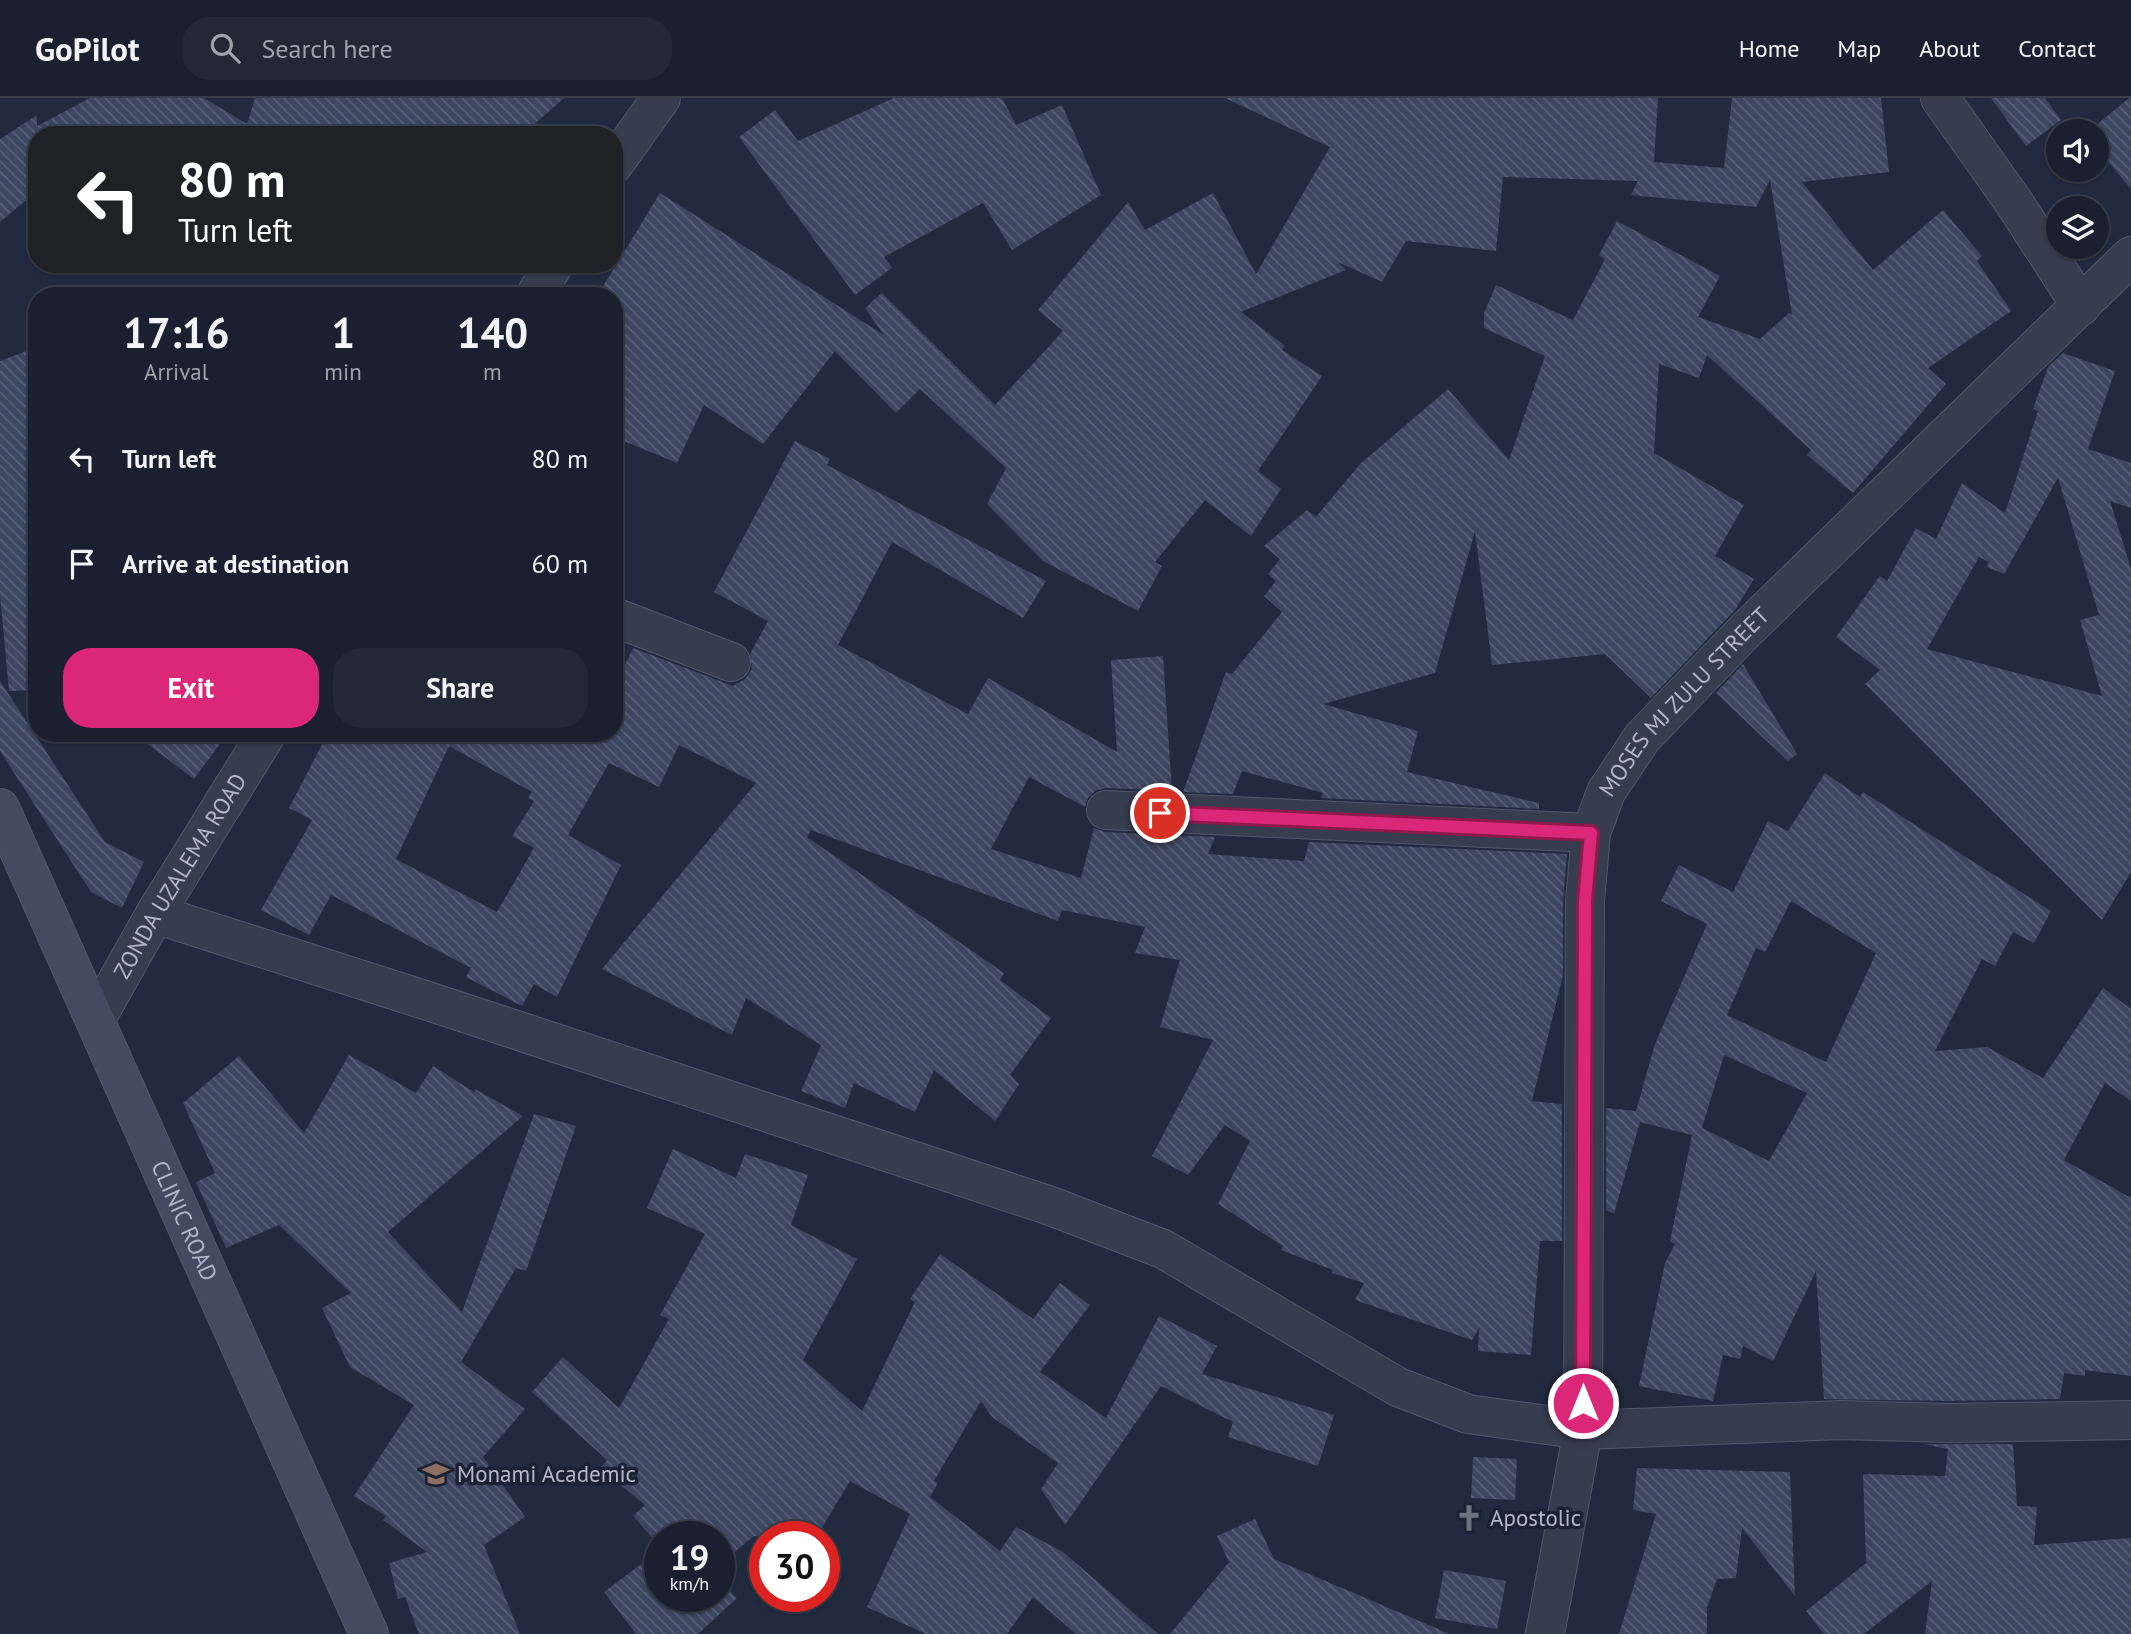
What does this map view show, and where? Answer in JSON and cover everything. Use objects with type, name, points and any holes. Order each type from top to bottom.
[{"type":"street","points":[[623,151],[661,98]]},
{"type":"street","points":[[1940,98],[2013,201],[2081,306]]},
{"type":"street","name":"MOSES MJ ZULU STREET","points":[[1545,1634],[1583,1430],[1585,901],[1591,833],[1606,792],[1642,738],[1745,631],[2131,256]]},
{"type":"street","points":[[623,620],[731,662]]},
{"type":"street","name":"ZONDA UZALEMA ROAD","points":[[96,1019],[155,914],[261,742]]},
{"type":"street","name":"CLINIC ROAD","points":[[0,808],[369,1634]]},
{"type":"street","points":[[1106,810],[1591,833]]},
{"type":"street","points":[[155,914],[1048,1205],[1163,1249],[1398,1387],[1468,1414],[1583,1430],[1841,1420],[1950,1423],[2131,1420]]},
{"type":"building","points":[[90,98],[204,98],[247,124],[255,98],[564,98],[532,126],[37,126]]},
{"type":"building","points":[[894,98],[1002,98],[1016,125],[1062,105],[1101,195],[1012,250],[983,203],[884,257],[892,268],[855,295],[739,137],[775,110],[798,141]]},
{"type":"building","points":[[1225,98],[1658,98],[1654,162],[1724,168],[1732,98],[1881,98],[1889,172],[1802,182],[1873,270],[1943,210],[1982,256],[1977,261],[2011,311],[1928,368],[1946,384],[1853,493],[1807,455],[1811,450],[1707,355],[1699,378],[1659,364],[1654,453],[1744,505],[1715,556],[1754,579],[1735,610],[1651,698],[1605,654],[1492,665],[1475,531],[1435,673],[1323,704],[1418,731],[1407,772],[1539,803],[1539,809],[1321,798],[1323,793],[1242,771],[1233,794],[1183,792],[1226,672],[1232,674],[1282,612],[1264,596],[1276,581],[1268,574],[1280,559],[1264,546],[1307,510],[1316,517],[1360,464],[1448,389],[1509,460],[1545,356],[1484,328],[1484,313],[1496,285],[1573,320],[1605,259],[1599,255],[1617,221],[1720,276],[1698,317],[1760,339],[1789,313],[1792,315],[1770,180],[1756,207],[1631,195],[1638,181],[1503,177],[1496,251],[1406,241],[1382,282],[1338,262],[1346,270],[1241,312],[1285,346],[1282,350],[1322,376],[1258,471],[1281,489],[1251,536],[1205,500],[1155,562],[1162,566],[1138,611],[1043,561],[987,504],[1006,468],[920,389],[896,413],[835,351],[763,444],[704,405],[677,463],[623,441],[623,287],[603,287],[611,273],[623,273],[623,253],[660,193],[884,335],[865,308],[882,293],[995,405],[1063,331],[1038,310],[1128,202],[1145,230],[1213,193],[1256,274],[1330,147]]},
{"type":"building","points":[[1991,98],[2045,98],[2060,119],[2046,119],[2046,131],[2026,146]]},
{"type":"building","points":[[2131,98],[2131,189],[2109,163],[2109,119],[2104,119]]},
{"type":"building","points":[[37,115],[37,126],[28,126],[28,199],[0,222],[0,139]]},
{"type":"building","points":[[28,350],[28,690],[9,691],[0,595],[0,361]]},
{"type":"building","points":[[2063,353],[2115,371],[2088,449],[2131,463],[2131,508],[2110,501],[2131,569],[2131,872],[2102,920],[1865,684],[1880,670],[1836,637],[1880,576],[1887,581],[1916,528],[1936,539],[1962,483],[2005,513],[2038,411],[2033,409],[2048,367]],"holes":[[[2058,478],[2099,615],[2080,620],[2102,696],[1927,649],[1979,557],[1989,562],[1987,567],[2004,574]]]},
{"type":"building","points":[[795,441],[830,459],[827,465],[1046,581],[1023,618],[892,542],[838,645],[968,714],[988,678],[1117,752],[1111,660],[1163,656],[1172,791],[1106,788],[1095,791],[1088,798],[1085,807],[1029,777],[991,849],[1081,878],[1094,828],[1105,832],[1215,837],[1208,854],[1304,861],[1309,842],[1567,854],[1563,901],[1563,975],[1532,1101],[1562,1104],[1562,1241],[1540,1241],[1531,1355],[1478,1351],[1479,1328],[1472,1340],[1355,1300],[1364,1283],[1332,1273],[1333,1270],[1281,1250],[1283,1246],[1218,1204],[1250,1141],[1225,1125],[1188,1175],[1152,1156],[1213,1040],[1160,1027],[1180,960],[1135,953],[1145,927],[1062,910],[1058,921],[811,830],[807,837],[1004,973],[1000,980],[1051,1018],[1010,1075],[1019,1084],[995,1121],[934,1070],[915,1112],[854,1083],[845,1108],[801,1091],[821,1045],[746,998],[732,1035],[602,969],[756,783],[679,745],[659,787],[609,763],[568,835],[621,865],[557,997],[534,984],[522,1006],[466,977],[471,968],[331,895],[309,935],[261,910],[312,820],[289,808],[323,742],[623,742],[623,669],[633,648],[733,686],[745,679],[752,669],[750,654],[768,621],[714,592]],"holes":[[[449,746],[532,792],[528,798],[534,801],[512,836],[534,848],[497,912],[396,859]]]},
{"type":"building","points":[[1743,664],[1797,754],[1788,761],[1716,693]]},
{"type":"building","points":[[0,681],[28,724],[28,742],[40,742],[105,842],[144,862],[122,908],[91,892],[0,751]]},
{"type":"building","points":[[145,742],[221,742],[194,779]]},
{"type":"building","points":[[1825,773],[1860,797],[1863,792],[2051,911],[2034,943],[2013,932],[1995,966],[1982,959],[1935,1051],[1987,1047],[2043,1078],[2103,988],[2131,1009],[2131,1101],[2105,1083],[2064,1160],[2131,1198],[2131,1376],[2085,1370],[2085,1376],[2064,1373],[2060,1399],[1824,1399],[1816,1271],[1773,1361],[1743,1346],[1740,1359],[1723,1355],[1713,1401],[1639,1386],[1665,1263],[1675,1244],[1670,1241],[1692,1135],[1640,1122],[1614,1214],[1606,1210],[1606,1108],[1636,1111],[1655,1044],[1707,924],[1661,901],[1679,865],[1733,892],[1768,821],[1788,831]],"holes":[[[1791,901],[1876,953],[1826,1062],[1727,1015],[1756,948],[1765,952]],[[1724,1055],[1807,1093],[1769,1161],[1702,1128]]]},
{"type":"building","points":[[349,1055],[416,1093],[433,1066],[474,1092],[475,1089],[523,1116],[388,1232],[462,1312],[534,1114],[576,1126],[526,1271],[516,1268],[461,1362],[525,1409],[483,1457],[525,1517],[484,1545],[520,1634],[419,1634],[405,1597],[398,1599],[389,1563],[427,1552],[383,1520],[386,1516],[354,1496],[414,1405],[350,1367],[322,1308],[351,1293],[279,1225],[226,1248],[196,1182],[215,1173],[183,1103],[239,1056],[304,1133]]},
{"type":"building","points":[[673,1149],[736,1178],[745,1154],[808,1175],[791,1225],[857,1259],[803,1360],[862,1411],[915,1302],[910,1299],[940,1254],[1033,1319],[1060,1283],[1090,1305],[1040,1372],[1106,1418],[1159,1316],[1217,1346],[1202,1374],[1334,1415],[1318,1466],[1228,1437],[1233,1422],[1161,1386],[1065,1525],[1041,1489],[1058,1463],[992,1417],[981,1401],[934,1481],[938,1483],[930,1497],[1000,1551],[1016,1527],[1063,1552],[1158,1634],[1076,1634],[1033,1597],[1007,1634],[926,1634],[867,1607],[910,1514],[850,1481],[826,1521],[749,1521],[749,1540],[735,1552],[735,1521],[644,1521],[644,1528],[633,1516],[645,1505],[600,1468],[607,1460],[532,1392],[563,1357],[619,1408],[669,1319],[660,1315],[705,1234],[647,1208]]},
{"type":"building","points":[[1923,1444],[2013,1444],[2017,1506],[2037,1507],[2034,1545],[2131,1538],[2131,1634],[1925,1634],[1932,1581],[1864,1634],[1824,1634],[1806,1611],[1866,1563],[1863,1474],[1945,1476],[1948,1449]]},
{"type":"building","points":[[1473,1457],[1517,1459],[1515,1500],[1471,1498]]},
{"type":"building","points":[[1637,1468],[1790,1472],[1795,1596],[1742,1528],[1736,1578],[1717,1579],[1707,1607],[1707,1634],[1619,1634],[1656,1514],[1633,1510]]},
{"type":"building","points":[[1255,1519],[1274,1559],[1450,1634],[1170,1634],[1229,1562],[1217,1536]]},
{"type":"building","points":[[644,1562],[644,1612],[722,1612],[698,1634],[636,1634],[604,1592]]},
{"type":"building","points":[[1444,1570],[1506,1581],[1497,1629],[1435,1618]]},
{"type":"place","name":"Monami Academic","points":[[436,1474]]},
{"type":"place","name":"Apostolic","points":[[1469,1518]]},
{"type":"route","points":[[1160,813],[1591,833],[1585,901],[1583,1403]]}]
